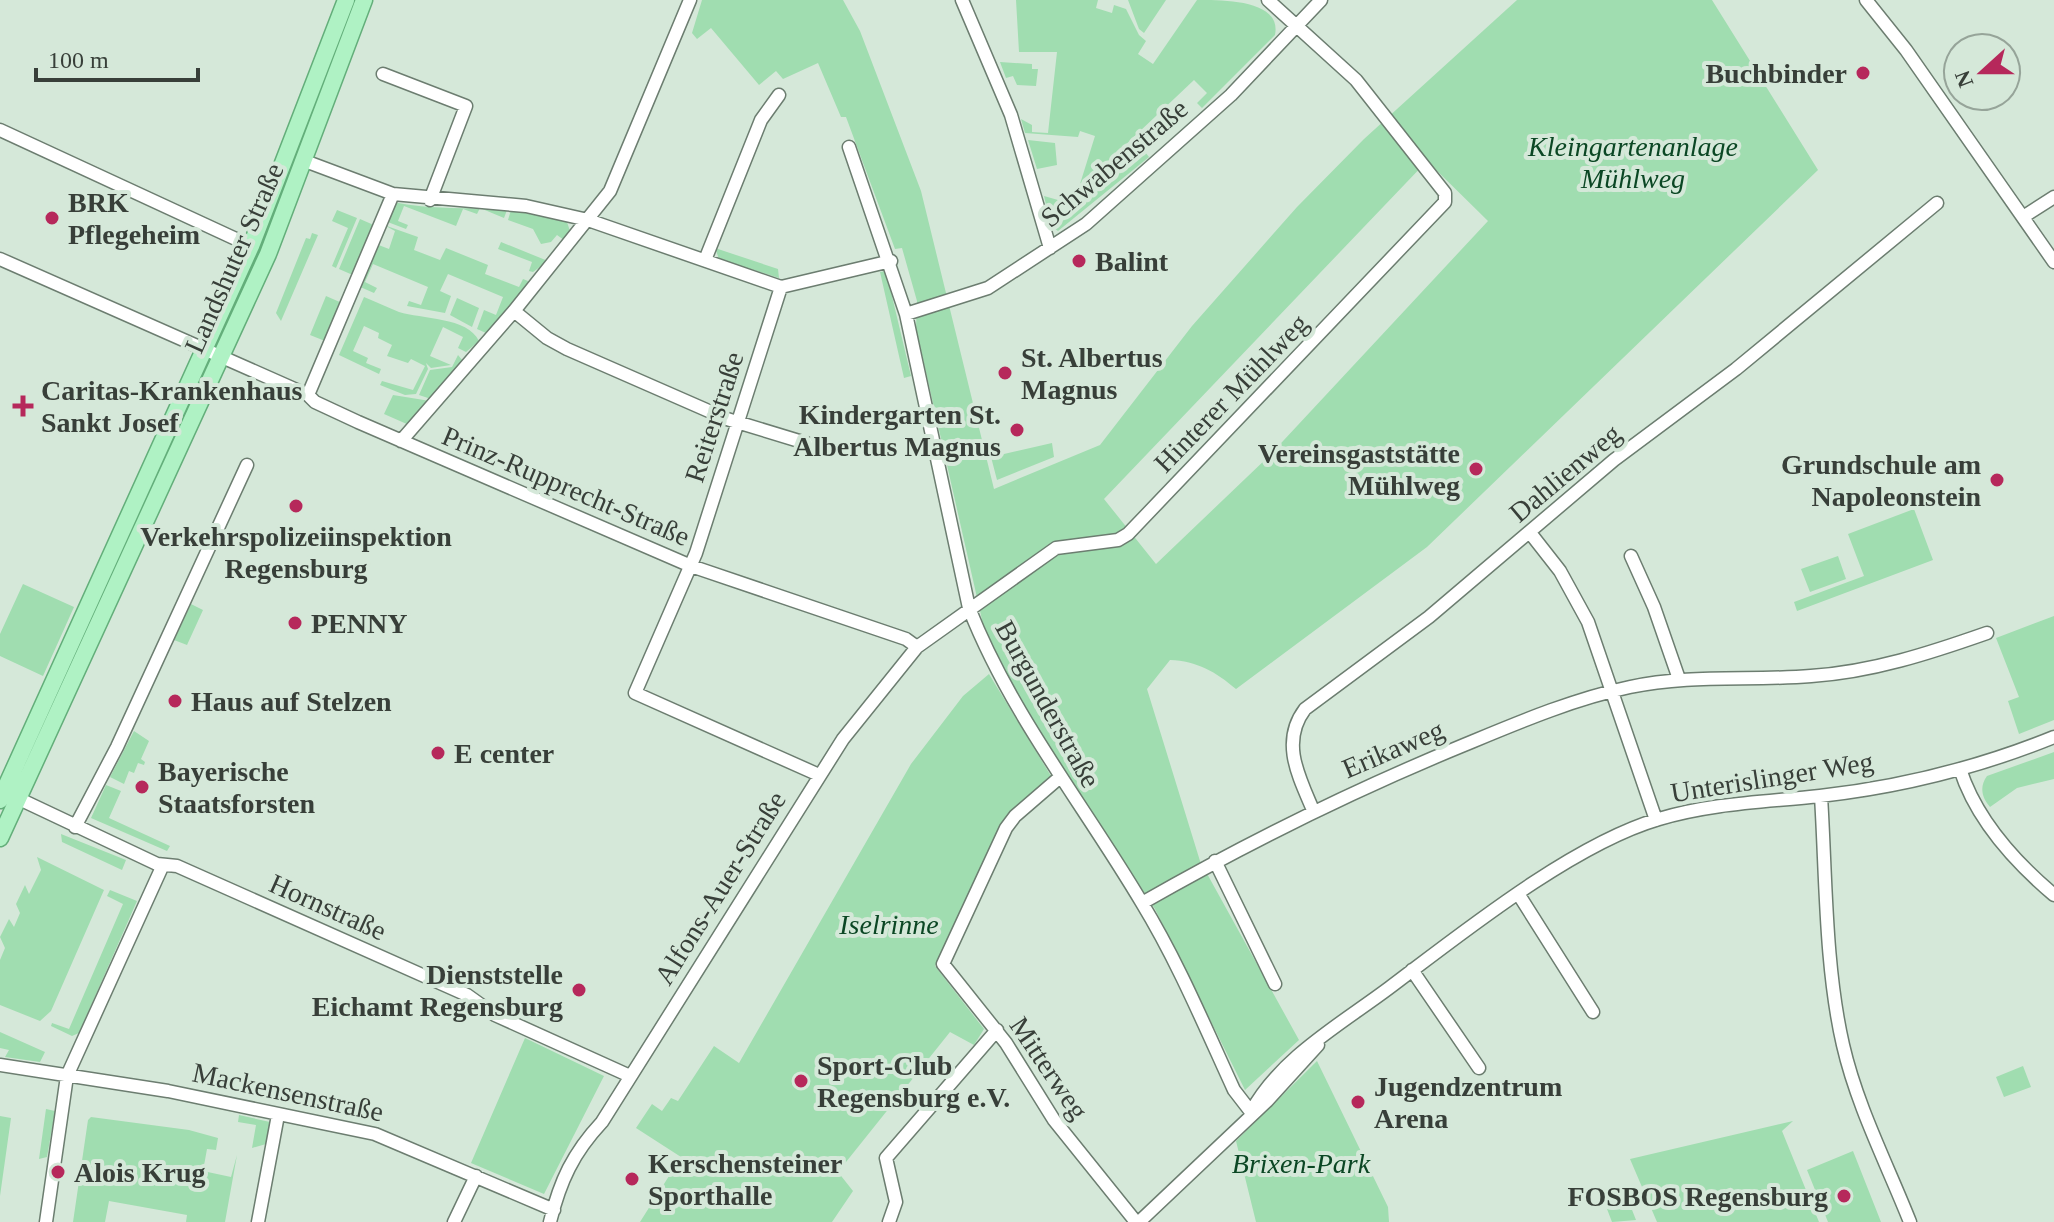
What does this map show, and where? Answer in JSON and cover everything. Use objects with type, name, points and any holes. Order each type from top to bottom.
[{"type":"main road","name":"Landshuter Straße","points":[[0,838],[7,797],[251,246],[346,0]]},
{"type":"main road","name":"Landshuter Straße","points":[[7,797],[268,254],[364,0]]},
{"type":"street","points":[[401,441],[514,311],[610,191],[690,0]]},
{"type":"street","points":[[962,0],[1007,104],[1050,248]]},
{"type":"street","points":[[1268,0],[1298,25]]},
{"type":"street","name":"Schwabenstraße","points":[[906,314],[988,288],[1086,224],[1159,163],[1321,0]]},
{"type":"street","points":[[1866,0],[1906,50],[2054,262]]},
{"type":"street","name":"Hinterer Mühlweg","points":[[969,608],[1056,548],[1118,540],[1173,489],[1445,202],[1445,193],[1356,80],[1298,25]]},
{"type":"street","points":[[383,74],[466,106],[430,200]]},
{"type":"street","points":[[705,260],[761,120],[779,95]]},
{"type":"street","points":[[0,130],[251,246]]},
{"type":"street","name":"Burgunderstraße","points":[[849,147],[891,261],[906,314],[969,608],[990,656],[1059,778],[1142,903],[1234,1090],[1251,1112]]},
{"type":"street","points":[[305,161],[393,194],[430,200],[476,200],[588,220],[781,287],[891,261]]},
{"type":"street","points":[[308,395],[393,194]]},
{"type":"street","points":[[2023,217],[2054,197]]},
{"type":"street","name":"Dahlienweg","points":[[1313,810],[1292,749],[1298,719],[1305,709],[1429,617],[1531,534],[1603,469],[1736,369],[1937,203]]},
{"type":"street","name":"Prinz-Rupprecht-Straße","points":[[0,259],[308,395],[315,402],[401,441],[691,566],[906,639],[917,647]]},
{"type":"street","name":"Reiterstraße","points":[[781,287],[691,566],[635,693],[819,775]]},
{"type":"street","points":[[514,311],[547,338],[567,349],[738,422],[832,451]]},
{"type":"street","points":[[75,827],[117,747],[247,465]]},
{"type":"street","points":[[1531,534],[1576,599],[1612,691],[1656,820]]},
{"type":"street","points":[[1631,556],[1654,607],[1679,679]]},
{"type":"street","name":"Alfons-Auer-Straße","points":[[552,1216],[566,1169],[630,1076],[819,775],[869,703],[917,647],[969,608]]},
{"type":"street","name":"Erikaweg","points":[[1142,903],[1313,810],[1487,736],[1612,691],[1679,679],[1834,674],[1905,660],[1987,633]]},
{"type":"street","name":"Unterislinger Weg","points":[[1137,1222],[1251,1112],[1261,1094],[1307,1048],[1412,970],[1590,849],[1656,820],[1717,805],[1821,796],[1960,769],[2054,737]]},
{"type":"street","points":[[1960,769],[1968,790],[1996,835],[2054,895]]},
{"type":"street","name":"Mitterweg","points":[[1059,778],[1015,816],[1006,828],[943,964],[997,1030],[1054,1120],[1137,1222]]},
{"type":"street","points":[[1821,796],[1834,986],[1843,1046],[1853,1080],[1910,1222]]},
{"type":"street","name":"Hornstraße","points":[[7,797],[162,867],[177,866],[467,995],[495,1015],[630,1076]]},
{"type":"street","points":[[1215,861],[1275,984]]},
{"type":"street","points":[[46,1222],[67,1076],[162,867]]},
{"type":"street","points":[[1519,895],[1593,1012]]},
{"type":"street","points":[[1412,970],[1479,1068]]},
{"type":"street","points":[[889,1222],[896,1202],[886,1158],[997,1030]]},
{"type":"street","name":"Mackensenstraße","points":[[0,1065],[168,1091],[392,1139],[476,1176],[552,1216]]},
{"type":"street","points":[[258,1222],[278,1115]]},
{"type":"street","points":[[454,1222],[476,1176]]},
{"type":"green space","name":"Kleingartenanlage Mühlweg","points":[[702,0],[843,0],[860,31],[921,191],[994,489],[1100,445],[1192,326],[1297,207],[1364,139],[1517,0],[1712,0],[1818,170],[1427,547],[1236,689],[1206,668],[1170,660],[1147,689],[1200,861],[1299,1040],[1245,1090],[1155,909],[1038,731],[985,633],[916,328],[917,301],[902,248],[895,249],[846,117],[841,117],[818,63],[783,79],[776,71],[759,85],[711,28],[697,39],[692,33]],"holes":[[[1427,161],[1488,221],[1269,456],[1156,564],[1104,499]]]},
{"type":"green space","points":[[1016,0],[1098,0],[1096,8],[1112,13],[1114,5],[1126,9],[1139,35],[1146,41],[1138,54],[1153,64],[1197,0],[1236,2],[1261,9],[1275,23],[1275,35],[1202,108],[1197,103],[1207,93],[1194,80],[1119,151],[1131,164],[1145,152],[1149,157],[1058,231],[1051,226],[1044,196],[1058,200],[1055,211],[1070,216],[1095,136],[1080,131],[1078,137],[1025,133],[1021,119],[1032,125],[1032,132],[1048,133],[1057,52],[1019,52]]},
{"type":"green space","points":[[1128,0],[1166,0],[1144,33],[1139,29]]},
{"type":"green space","points":[[1000,62],[1032,64],[1032,69],[1038,69],[1036,86],[1017,85],[1013,76],[1006,78]]},
{"type":"green space","points":[[1028,140],[1055,143],[1057,165],[1037,169]]},
{"type":"green space","points":[[393,202],[480,209],[477,214],[463,209],[456,226],[404,206],[398,221],[408,225],[406,229],[385,221]]},
{"type":"green space","points":[[482,209],[493,209],[507,210],[504,218]]},
{"type":"green space","points":[[337,210],[357,218],[336,268],[332,266],[348,228],[332,221]]},
{"type":"green space","points":[[511,210],[567,222],[570,231],[564,240],[557,235],[551,242],[541,244],[533,229],[508,220]]},
{"type":"green space","points":[[360,219],[376,226],[355,276],[339,269]]},
{"type":"green space","points":[[384,225],[418,237],[414,250],[440,260],[446,248],[488,265],[485,274],[519,287],[523,279],[528,281],[527,287],[486,333],[477,329],[484,310],[496,315],[503,297],[448,274],[440,291],[451,296],[445,313],[407,306],[409,301],[421,305],[428,287],[373,264],[365,282],[377,288],[374,293],[358,286],[376,244],[389,249],[395,231]]},
{"type":"green space","points":[[312,233],[318,235],[281,321],[276,313],[306,238],[310,239]]},
{"type":"green space","points":[[501,242],[548,261],[533,272],[529,271],[532,262],[498,249]]},
{"type":"green space","points":[[715,248],[778,269],[779,278],[719,259]]},
{"type":"green space","points":[[886,271],[911,376],[904,378],[880,272]]},
{"type":"green space","points":[[326,296],[342,303],[325,341],[310,335]]},
{"type":"green space","points":[[364,297],[399,312],[455,323],[473,333],[479,341],[466,352],[458,348],[463,337],[443,327],[430,356],[451,365],[431,368],[426,363],[428,369],[416,394],[405,395],[380,385],[382,381],[413,390],[425,366],[411,359],[408,363],[387,356],[392,345],[378,338],[379,333],[364,326],[353,351],[368,358],[366,363],[381,369],[379,374],[339,355]]},
{"type":"green space","points":[[457,298],[479,308],[472,327],[450,315]]},
{"type":"green space","points":[[458,355],[463,361],[431,399],[419,395],[430,370],[452,367]]},
{"type":"green space","points":[[393,395],[430,401],[409,425],[384,414]]},
{"type":"green space","points":[[1052,443],[1054,457],[997,480],[991,457]]},
{"type":"green space","points":[[1914,509],[1933,560],[1797,611],[1794,602],[1864,576],[1848,534]]},
{"type":"green space","points":[[1838,556],[1846,579],[1810,592],[1801,569]]},
{"type":"green space","points":[[23,584],[74,607],[43,676],[0,656],[0,634]]},
{"type":"green space","points":[[191,604],[203,610],[187,645],[174,640]]},
{"type":"green space","points":[[2054,616],[2054,720],[2019,734],[2008,701],[2019,697],[1996,638]]},
{"type":"green space","name":"Iselrinne","points":[[989,674],[1051,776],[1002,823],[935,966],[984,1029],[974,1045],[950,1032],[838,1172],[853,1191],[832,1222],[640,1222],[681,1157],[636,1128],[652,1104],[662,1111],[671,1098],[678,1101],[714,1046],[739,1063],[911,764],[963,696]]},
{"type":"green space","points":[[134,731],[149,741],[141,759],[144,765],[138,763],[134,773],[129,771],[124,784],[110,777]]},
{"type":"green space","points":[[2054,752],[2054,779],[2017,788],[1990,807],[1982,792],[1987,776]]},
{"type":"green space","points":[[106,785],[121,791],[109,818],[170,846],[167,851],[91,818]]},
{"type":"green space","points":[[61,834],[126,860],[122,870],[62,842]]},
{"type":"green space","points":[[37,857],[104,890],[51,1011],[40,1021],[0,1005],[0,960],[5,948],[0,937],[9,919],[14,927],[20,913],[16,904],[25,885],[29,894],[41,870]]},
{"type":"green space","points":[[110,890],[137,901],[79,1033],[72,1036],[51,1026],[52,1023],[69,1029],[123,904],[107,896]]},
{"type":"green space","points":[[0,1032],[45,1052],[40,1062],[5,1057],[9,1050],[0,1048]]},
{"type":"green space","points":[[525,1038],[604,1076],[544,1194],[471,1163]]},
{"type":"green space","name":"Brixen-Park","points":[[1317,1061],[1388,1207],[1389,1222],[1256,1222],[1236,1141]]},
{"type":"green space","points":[[2023,1066],[2031,1087],[2004,1097],[1996,1077]]},
{"type":"green space","points":[[46,1109],[55,1111],[47,1157],[39,1159]]},
{"type":"green space","points":[[239,1115],[270,1122],[266,1144],[252,1148],[256,1125],[238,1122]]},
{"type":"green space","points":[[0,1116],[11,1118],[0,1196]]},
{"type":"green space","points":[[91,1117],[189,1130],[218,1138],[216,1150],[207,1149],[203,1171],[231,1177],[237,1155],[225,1222],[186,1222],[187,1215],[109,1201],[105,1222],[73,1222],[88,1120]]},
{"type":"green space","points":[[1793,1121],[1782,1131],[1819,1222],[1657,1222],[1630,1159]]},
{"type":"green space","name":"FOSBOS Regensburg","points":[[1853,1151],[1881,1222],[1828,1222],[1807,1170]]},
{"type":"green space","points":[[1623,1187],[1636,1220],[1612,1222],[1602,1196]]},
{"type":"place","name":"Buchbinder","points":[[1863,73]]},
{"type":"place","name":"BRK Pflegeheim","points":[[52,218]]},
{"type":"place","name":"Balint","points":[[1079,261]]},
{"type":"place","name":"St. Albertus Magnus","points":[[1005,373]]},
{"type":"place","name":"Caritas-Krankenhaus Sankt Josef","points":[[23,406]]},
{"type":"place","name":"Kindergarten St. Albertus Magnus","points":[[1017,430]]},
{"type":"place","name":"Vereinsgaststätte Mühlweg","points":[[1476,469]]},
{"type":"place","name":"Grundschule am Napoleonstein","points":[[1997,480]]},
{"type":"place","name":"Verkehrspolizeiinspektion Regensburg","points":[[296,506]]},
{"type":"place","name":"PENNY","points":[[295,623]]},
{"type":"place","name":"Haus auf Stelzen","points":[[175,701]]},
{"type":"place","name":"E center","points":[[438,753]]},
{"type":"place","name":"Bayerische Staatsforsten","points":[[142,787]]},
{"type":"place","name":"Dienststelle Eichamt Regensburg","points":[[579,990]]},
{"type":"place","name":"Sport-Club Regensburg e.V.","points":[[801,1081]]},
{"type":"place","name":"Jugendzentrum Arena","points":[[1358,1102]]},
{"type":"place","name":"Alois Krug","points":[[58,1172]]},
{"type":"place","name":"Kerschensteiner Sporthalle","points":[[632,1179]]},
{"type":"place","name":"FOSBOS Regensburg","points":[[1844,1196]]}]
